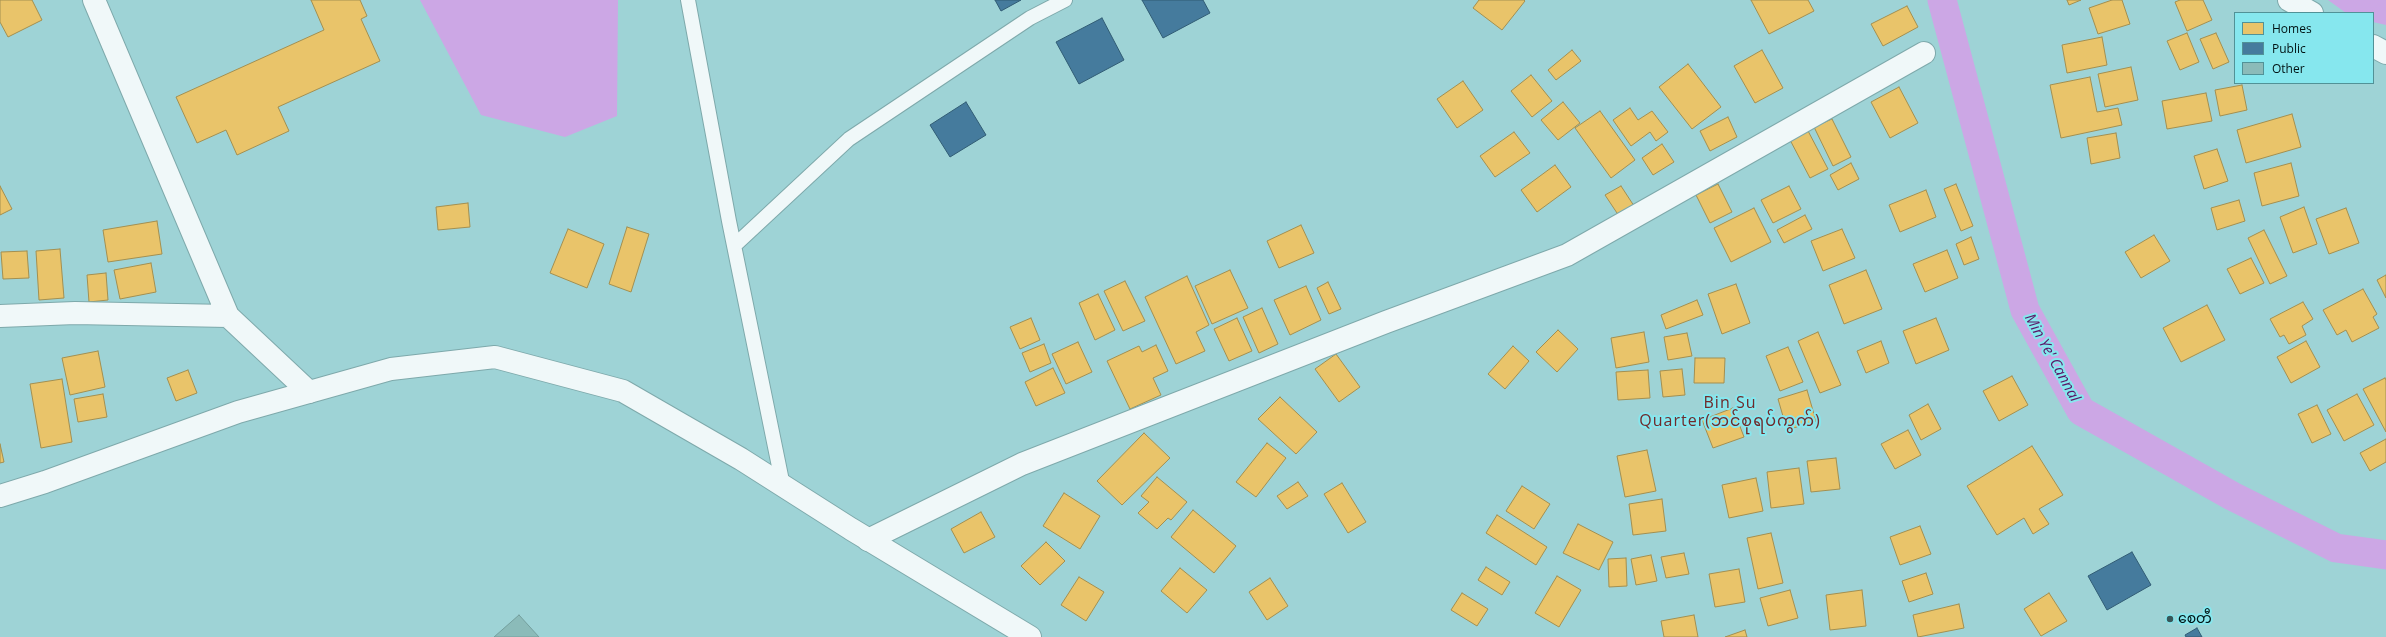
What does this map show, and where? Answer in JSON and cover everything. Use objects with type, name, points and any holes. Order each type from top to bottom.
[{"type":"street","points":[[94,0],[228,316],[309,392]]},
{"type":"street","points":[[2288,0],[2310,12]]},
{"type":"street","points":[[2374,47],[2386,53]]},
{"type":"street","points":[[868,540],[1022,464],[1386,322],[1567,255],[1924,53]]},
{"type":"street","points":[[0,316],[75,313],[228,316]]},
{"type":"street","points":[[0,496],[45,482],[238,412],[309,392],[391,369],[495,357],[623,391],[741,459],[868,540],[1030,637]]},
{"type":"lane","points":[[688,0],[734,246],[783,486]]},
{"type":"lane","points":[[734,246],[849,138],[1030,18],[1065,0]]},
{"type":"shaded area","points":[[420,0],[618,0],[617,116],[565,137],[481,115]]},
{"type":"shaded area","points":[[2328,0],[2386,0],[2386,25],[2374,22],[2374,12],[2345,12]]},
{"type":"building: Homes","points":[[0,0],[32,0],[42,20],[8,37],[0,22]]},
{"type":"building: Homes","points":[[311,0],[360,0],[367,16],[361,19],[380,61],[278,107],[289,131],[237,155],[226,130],[197,143],[176,97],[324,30]]},
{"type":"building: Homes","points":[[1479,0],[1525,1],[1502,30],[1473,8]]},
{"type":"building: Homes","points":[[1751,0],[1808,0],[1814,11],[1769,34]]},
{"type":"building: Homes","points":[[2067,0],[2081,0],[2069,5]]},
{"type":"building: Homes","points":[[2112,0],[2122,0],[2130,24],[2098,34],[2089,8]]},
{"type":"building: Homes","points":[[2180,0],[2203,0],[2212,20],[2187,31],[2175,2]]},
{"type":"building: Homes","points":[[1907,6],[1918,27],[1883,46],[1871,24]]},
{"type":"building: Homes","points":[[2187,33],[2199,62],[2180,70],[2167,41]]},
{"type":"building: Homes","points":[[2216,33],[2229,62],[2213,69],[2200,39]]},
{"type":"building: Homes","points":[[2102,37],[2107,65],[2067,73],[2062,45]]},
{"type":"building: Homes","points":[[1572,50],[1581,61],[1556,80],[1548,70]]},
{"type":"building: Homes","points":[[1762,50],[1783,88],[1755,103],[1734,66]]},
{"type":"building: Homes","points":[[1688,64],[1721,107],[1692,129],[1659,87]]},
{"type":"building: Homes","points":[[2131,67],[2138,100],[2105,107],[2098,74]]},
{"type":"building: Homes","points":[[1531,75],[1552,101],[1532,117],[1511,91]]},
{"type":"building: Homes","points":[[2090,77],[2097,112],[2118,108],[2122,125],[2061,138],[2050,85]]},
{"type":"building: Homes","points":[[1463,81],[1483,110],[1457,128],[1437,99]]},
{"type":"building: Homes","points":[[2242,85],[2247,110],[2220,116],[2215,90]]},
{"type":"building: Homes","points":[[1899,87],[1918,123],[1890,138],[1871,102]]},
{"type":"building: Homes","points":[[2206,93],[2212,121],[2167,129],[2162,101]]},
{"type":"building: Homes","points":[[1563,102],[1580,123],[1558,140],[1541,120]]},
{"type":"building: Homes","points":[[1630,108],[1638,120],[1652,111],[1668,132],[1656,141],[1650,132],[1631,146],[1613,120]]},
{"type":"building: Homes","points":[[1600,111],[1635,160],[1611,178],[1575,128]]},
{"type":"building: Homes","points":[[2292,114],[2301,147],[2246,163],[2237,130]]},
{"type":"building: Homes","points":[[1728,117],[1737,137],[1710,151],[1700,131]]},
{"type":"building: Homes","points":[[1832,119],[1851,157],[1833,166],[1814,127]]},
{"type":"building: Homes","points":[[1807,129],[1828,169],[1810,178],[1789,138]]},
{"type":"building: Homes","points":[[1514,132],[1530,153],[1495,177],[1480,156]]},
{"type":"building: Homes","points":[[2116,133],[2120,158],[2091,164],[2087,138]]},
{"type":"building: Homes","points":[[1662,144],[1674,162],[1653,175],[1642,158]]},
{"type":"building: Homes","points":[[2217,149],[2228,181],[2204,189],[2194,156]]},
{"type":"building: Homes","points":[[1851,163],[1859,179],[1838,190],[1830,175]]},
{"type":"building: Homes","points":[[2291,163],[2299,196],[2262,206],[2254,173]]},
{"type":"building: Homes","points":[[1555,165],[1571,187],[1537,212],[1521,190]]},
{"type":"building: Homes","points":[[1718,184],[1732,212],[1710,223],[1696,195]]},
{"type":"building: Homes","points":[[1956,184],[1973,226],[1961,231],[1944,189]]},
{"type":"building: Homes","points":[[0,186],[12,209],[0,215]]},
{"type":"building: Homes","points":[[1621,186],[1636,209],[1621,219],[1605,195]]},
{"type":"building: Homes","points":[[1789,186],[1801,209],[1773,223],[1761,200]]},
{"type":"building: Homes","points":[[1926,190],[1936,217],[1900,232],[1889,205]]},
{"type":"building: Homes","points":[[2239,200],[2245,221],[2217,230],[2211,208]]},
{"type":"building: Homes","points":[[468,203],[470,227],[438,230],[436,207]]},
{"type":"building: Homes","points":[[2304,207],[2317,244],[2293,253],[2280,217]]},
{"type":"building: Homes","points":[[1754,208],[1771,242],[1731,262],[1714,228]]},
{"type":"building: Homes","points":[[2346,208],[2359,243],[2329,254],[2316,219]]},
{"type":"building: Homes","points":[[1805,215],[1812,229],[1784,243],[1777,230]]},
{"type":"building: Homes","points":[[157,221],[162,254],[108,262],[103,230]]},
{"type":"building: Homes","points":[[1301,225],[1314,253],[1279,268],[1267,241]]},
{"type":"building: Homes","points":[[627,227],[649,234],[631,292],[609,284]]},
{"type":"building: Homes","points":[[568,229],[604,244],[587,288],[550,273]]},
{"type":"building: Homes","points":[[1842,229],[1855,258],[1823,271],[1811,241]]},
{"type":"building: Homes","points":[[2264,230],[2287,276],[2270,284],[2248,238]]},
{"type":"building: Homes","points":[[2154,235],[2170,261],[2141,278],[2125,252]]},
{"type":"building: Homes","points":[[1971,237],[1979,259],[1964,265],[1956,244]]},
{"type":"building: Homes","points":[[60,249],[64,298],[39,300],[36,251]]},
{"type":"building: Homes","points":[[1947,250],[1958,278],[1925,292],[1913,264]]},
{"type":"building: Homes","points":[[27,251],[29,278],[3,279],[1,252]]},
{"type":"building: Homes","points":[[2251,258],[2264,283],[2240,294],[2227,269]]},
{"type":"building: Homes","points":[[151,263],[156,292],[120,299],[114,270]]},
{"type":"building: Homes","points":[[1230,270],[1248,308],[1212,324],[1195,286]]},
{"type":"building: Homes","points":[[1866,270],[1882,309],[1844,324],[1829,285]]},
{"type":"building: Homes","points":[[106,273],[108,300],[89,302],[87,275]]},
{"type":"building: Homes","points":[[2386,275],[2386,298],[2377,280]]},
{"type":"building: Homes","points":[[1187,276],[1209,325],[1196,332],[1205,351],[1176,364],[1145,297]]},
{"type":"building: Homes","points":[[1125,281],[1145,321],[1123,331],[1104,291]]},
{"type":"building: Homes","points":[[1328,282],[1341,309],[1329,314],[1317,288]]},
{"type":"building: Homes","points":[[1736,284],[1750,323],[1722,334],[1708,294]]},
{"type":"building: Homes","points":[[1306,286],[1321,320],[1290,335],[1274,300]]},
{"type":"building: Homes","points":[[2363,289],[2377,314],[2373,317],[2379,328],[2352,342],[2346,330],[2337,335],[2323,310]]},
{"type":"building: Homes","points":[[1098,294],[1115,330],[1095,340],[1079,303]]},
{"type":"building: Homes","points":[[1697,300],[1703,315],[1666,329],[1661,315]]},
{"type":"building: Homes","points":[[2303,302],[2313,319],[2302,326],[2306,335],[2289,344],[2284,335],[2280,337],[2270,319]]},
{"type":"building: Homes","points":[[2207,305],[2225,340],[2181,362],[2163,328]]},
{"type":"building: Homes","points":[[1262,308],[1278,344],[1259,353],[1243,317]]},
{"type":"building: Homes","points":[[1031,318],[1040,340],[1020,349],[1010,327]]},
{"type":"building: Homes","points":[[1237,318],[1252,351],[1229,361],[1214,329]]},
{"type":"building: Homes","points":[[1936,318],[1949,350],[1916,364],[1903,331]]},
{"type":"building: Homes","points":[[1558,330],[1578,349],[1557,372],[1536,352]]},
{"type":"building: Homes","points":[[1644,332],[1649,362],[1616,368],[1611,338]]},
{"type":"building: Homes","points":[[1818,332],[1841,385],[1820,393],[1798,341]]},
{"type":"building: Homes","points":[[1687,333],[1692,356],[1668,360],[1664,337]]},
{"type":"building: Homes","points":[[1881,341],[1889,363],[1866,373],[1857,351]]},
{"type":"building: Homes","points":[[2306,341],[2320,367],[2291,383],[2277,357]]},
{"type":"building: Homes","points":[[1078,342],[1092,372],[1066,384],[1052,354]]},
{"type":"building: Homes","points":[[1044,344],[1051,363],[1030,372],[1022,353]]},
{"type":"building: Homes","points":[[1156,345],[1168,371],[1153,378],[1161,395],[1130,409],[1107,361],[1139,346],[1142,352]]},
{"type":"building: Homes","points":[[1513,346],[1529,361],[1505,389],[1488,374]]},
{"type":"building: Homes","points":[[1788,347],[1803,382],[1780,391],[1766,356]]},
{"type":"building: Homes","points":[[98,351],[105,387],[70,395],[62,358]]},
{"type":"building: Homes","points":[[1336,354],[1360,387],[1339,402],[1315,369]]},
{"type":"building: Homes","points":[[1695,358],[1725,358],[1724,383],[1694,383]]},
{"type":"building: Homes","points":[[1053,368],[1065,393],[1036,406],[1025,382]]},
{"type":"building: Homes","points":[[1682,369],[1685,395],[1663,397],[1660,371]]},
{"type":"building: Homes","points":[[188,370],[197,393],[176,401],[167,378]]},
{"type":"building: Homes","points":[[1648,370],[1650,398],[1618,400],[1616,372]]},
{"type":"building: Homes","points":[[2012,376],[2028,405],[1999,421],[1983,391]]},
{"type":"building: Homes","points":[[2385,378],[2386,380],[2386,432],[2363,389]]},
{"type":"building: Homes","points":[[62,379],[72,442],[41,448],[30,384]]},
{"type":"building: Homes","points":[[1807,390],[1816,421],[1787,430],[1778,399]]},
{"type":"building: Homes","points":[[103,394],[107,417],[78,422],[74,399]]},
{"type":"building: Homes","points":[[2357,394],[2374,425],[2344,441],[2327,410]]},
{"type":"building: Homes","points":[[1280,397],[1317,432],[1296,454],[1258,419]]},
{"type":"building: Homes","points":[[1928,404],[1941,429],[1921,440],[1909,415]]},
{"type":"building: Homes","points":[[2317,405],[2331,434],[2312,443],[2298,414]]},
{"type":"building: Homes","points":[[1733,408],[1744,437],[1713,448],[1702,420]]},
{"type":"building: Homes","points":[[1908,430],[1921,455],[1895,469],[1881,444]]},
{"type":"building: Homes","points":[[1144,433],[1170,458],[1122,505],[1097,481]]},
{"type":"building: Homes","points":[[2386,439],[2386,462],[2370,471],[2360,453]]},
{"type":"building: Homes","points":[[1267,443],[1286,458],[1256,497],[1236,482]]},
{"type":"building: Homes","points":[[0,444],[4,462],[0,463]]},
{"type":"building: Homes","points":[[2032,446],[2063,495],[2039,509],[2049,524],[2033,534],[2024,518],[1997,535],[1967,486]]},
{"type":"building: Homes","points":[[1647,450],[1656,491],[1625,497],[1617,456]]},
{"type":"building: Homes","points":[[1836,458],[1840,489],[1811,492],[1807,461]]},
{"type":"building: Homes","points":[[1799,468],[1804,504],[1771,508],[1767,472]]},
{"type":"building: Homes","points":[[1157,477],[1187,502],[1171,520],[1168,518],[1157,529],[1138,513],[1149,502],[1141,496]]},
{"type":"building: Homes","points":[[1756,478],[1763,511],[1729,518],[1722,485]]},
{"type":"building: Homes","points":[[1298,482],[1308,496],[1287,509],[1277,496]]},
{"type":"building: Homes","points":[[1342,483],[1366,522],[1348,533],[1324,494]]},
{"type":"building: Homes","points":[[1522,486],[1550,504],[1534,529],[1506,511]]},
{"type":"building: Homes","points":[[1064,493],[1100,516],[1080,549],[1043,526]]},
{"type":"building: Homes","points":[[1662,499],[1666,531],[1633,535],[1629,504]]},
{"type":"building: Homes","points":[[1193,510],[1236,546],[1214,573],[1171,537]]},
{"type":"building: Homes","points":[[981,512],[995,537],[964,553],[951,529]]},
{"type":"building: Homes","points":[[1497,515],[1547,547],[1536,565],[1486,533]]},
{"type":"building: Homes","points":[[1578,524],[1613,542],[1599,570],[1563,553]]},
{"type":"building: Homes","points":[[1920,526],[1931,554],[1900,565],[1890,537]]},
{"type":"building: Homes","points":[[1771,533],[1783,583],[1758,589],[1747,538]]},
{"type":"building: Homes","points":[[1046,542],[1065,561],[1040,585],[1021,566]]},
{"type":"building: Homes","points":[[1684,553],[1689,574],[1666,578],[1661,557]]},
{"type":"building: Homes","points":[[1651,555],[1657,581],[1636,585],[1631,559]]},
{"type":"building: Homes","points":[[1626,558],[1627,586],[1609,587],[1608,559]]},
{"type":"building: Homes","points":[[1486,567],[1510,582],[1502,595],[1478,580]]},
{"type":"building: Homes","points":[[1180,568],[1207,590],[1187,613],[1161,591]]},
{"type":"building: Homes","points":[[1739,569],[1745,602],[1715,607],[1709,574]]},
{"type":"building: Homes","points":[[1926,573],[1933,594],[1909,602],[1902,581]]},
{"type":"building: Homes","points":[[1557,576],[1581,590],[1559,627],[1535,613]]},
{"type":"building: Homes","points":[[1079,577],[1104,592],[1086,621],[1061,605]]},
{"type":"building: Homes","points":[[1270,578],[1288,606],[1267,620],[1249,592]]},
{"type":"building: Homes","points":[[1790,590],[1798,618],[1768,626],[1760,598]]},
{"type":"building: Homes","points":[[1862,590],[1866,626],[1830,630],[1826,595]]},
{"type":"building: Homes","points":[[1462,593],[1488,609],[1477,626],[1451,610]]},
{"type":"building: Homes","points":[[2049,593],[2067,621],[2041,636],[2024,609]]},
{"type":"building: Homes","points":[[1959,604],[1964,628],[1918,637],[1913,615]]},
{"type":"building: Homes","points":[[1694,615],[1698,637],[1664,637],[1661,621]]},
{"type":"building: Homes","points":[[1745,630],[1747,637],[1725,637]]},
{"type":"building: Public","points":[[995,0],[1021,0],[1001,11]]},
{"type":"building: Public","points":[[1142,0],[1203,0],[1210,13],[1163,38]]},
{"type":"building: Public","points":[[1102,18],[1124,60],[1079,84],[1056,42]]},
{"type":"building: Public","points":[[966,102],[986,135],[950,157],[930,125]]},
{"type":"building: Public","points":[[2132,552],[2151,585],[2107,610],[2088,576]]},
{"type":"building: Public","points":[[2197,628],[2202,637],[2186,637],[2185,635]]},
{"type":"building: Other","points":[[519,615],[539,637],[494,637]]},
{"type":"waterway","name":"Min Ye' Cannal","points":[[1942,0],[2025,310],[2081,411],[2232,496],[2336,548],[2386,555]]},
{"type":"place","name":"စေတီ","points":[[2170,619]]},
{"type":"district","name":"Bin Su Quarter(ဘင်စုရပ်ကွက်)","points":[[1730,412]]}]
